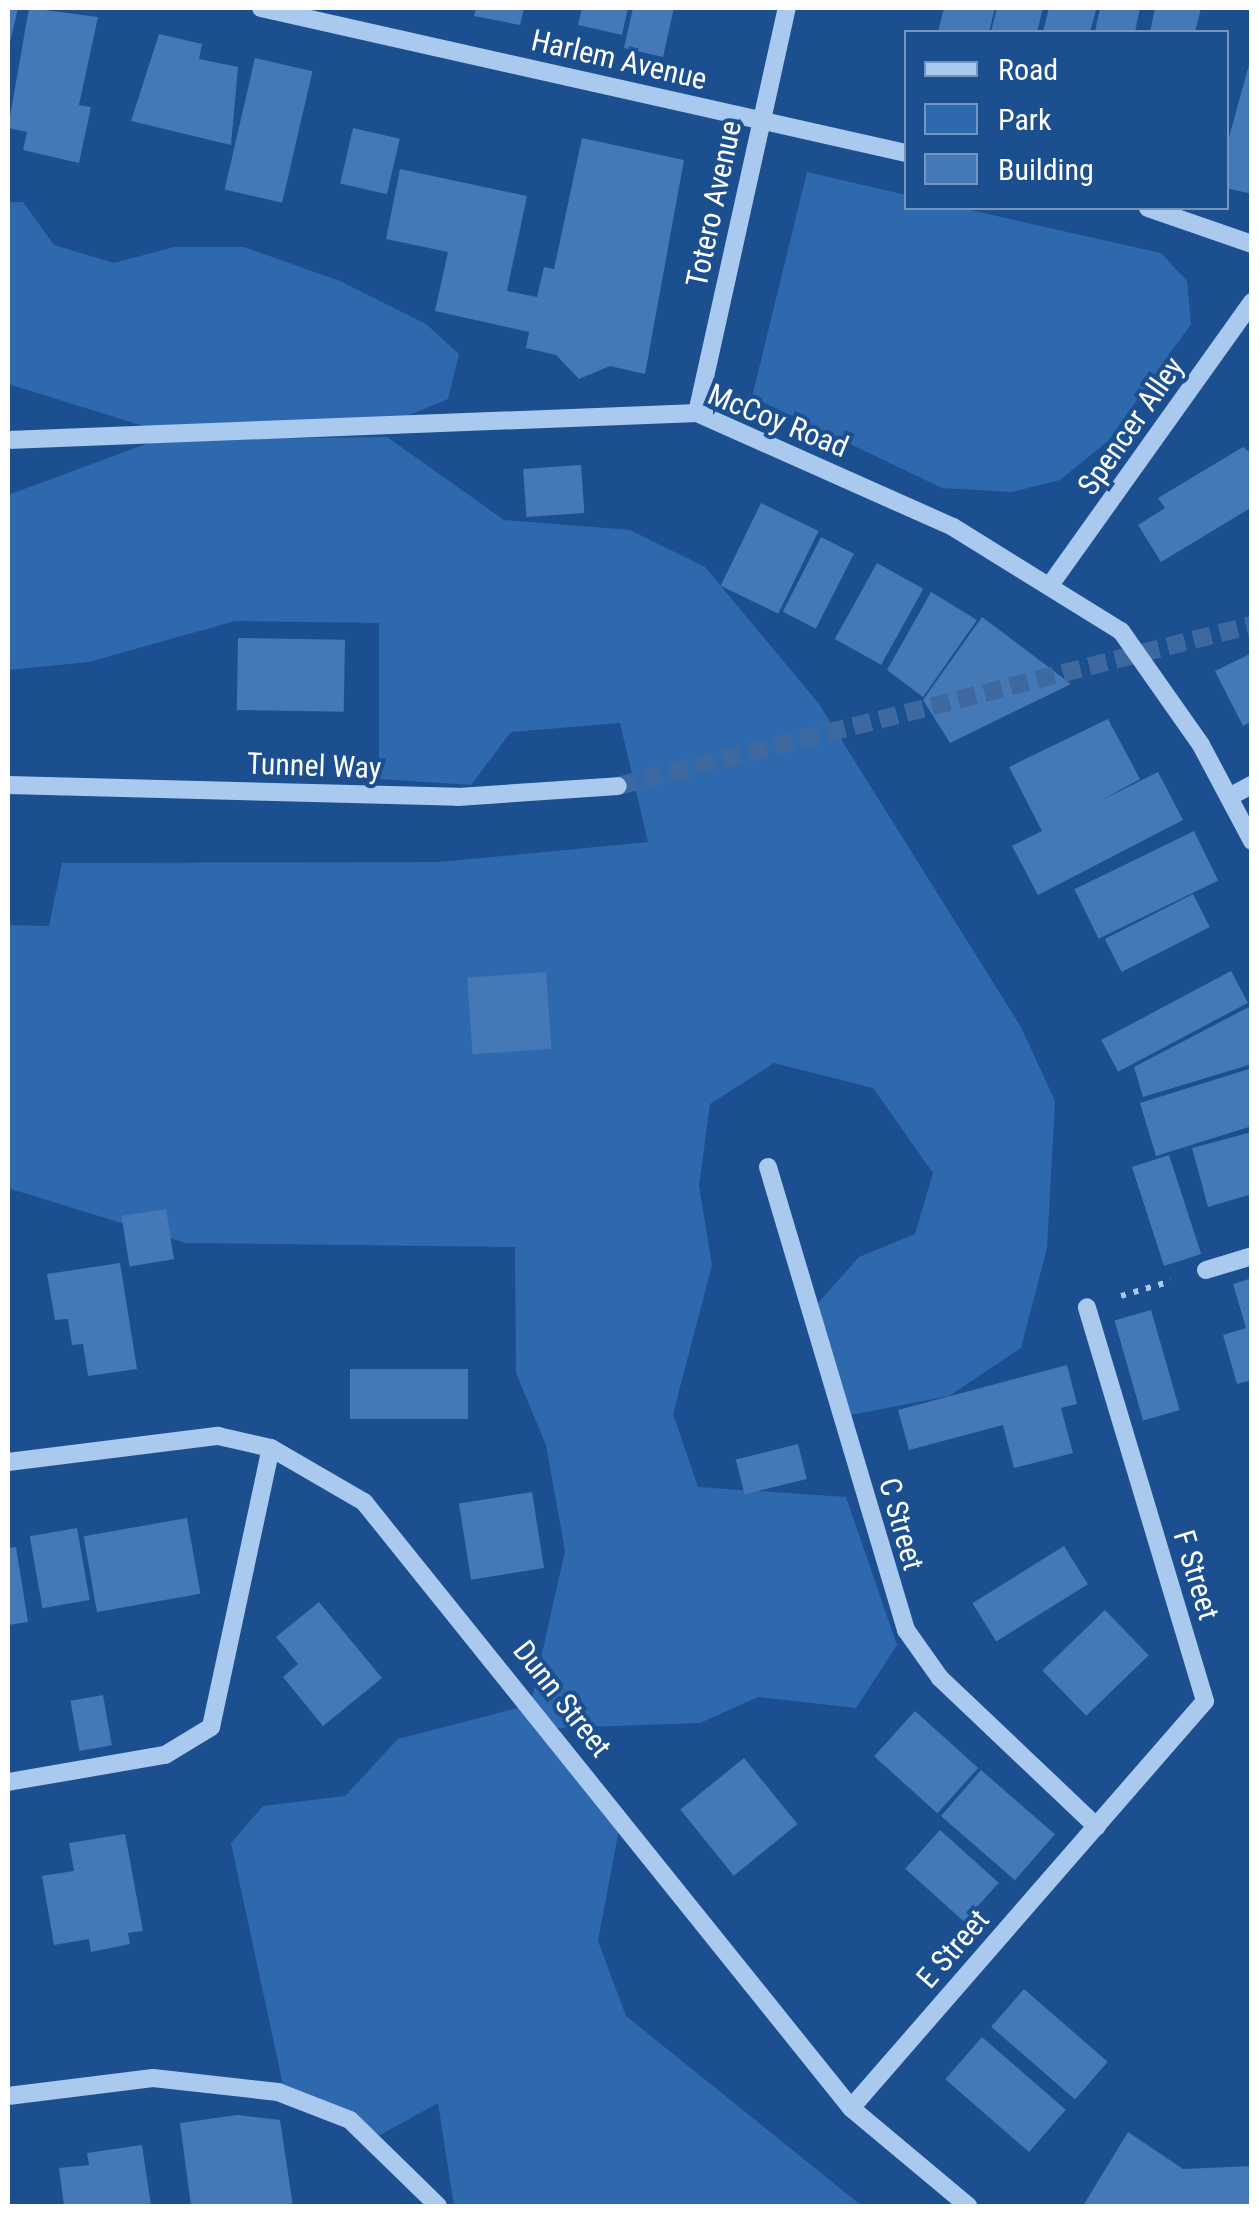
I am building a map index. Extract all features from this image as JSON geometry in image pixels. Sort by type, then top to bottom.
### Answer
[{"type":"street","name":"Harlem Avenue","points":[[261,8],[904,153]]},
{"type":"street","name":"Totero Avenue","points":[[698,413],[787,8]]},
{"type":"street","points":[[1154,210],[1252,244]]},
{"type":"street","name":"Spencer Alley","points":[[1053,581],[1252,302]]},
{"type":"street","name":"McCoy Road","points":[[8,440],[698,413],[1053,581],[1121,631],[1252,840]]},
{"type":"street","name":"Tunnel Way","points":[[8,785],[458,797],[618,786]]},
{"type":"street","points":[[1229,798],[1252,785]]},
{"type":"street","name":"C Street","points":[[768,1168],[906,1630],[940,1678],[1096,1826]]},
{"type":"street","points":[[1206,1270],[1252,1256]]},
{"type":"street","name":"F Street","points":[[1087,1307],[1205,1702],[1096,1826]]},
{"type":"street","name":"Dunn Street","points":[[8,1462],[159,1438],[271,1448],[320,1470],[402,1540],[850,2108],[968,2206]]},
{"type":"street","points":[[8,1782],[165,1755],[211,1727],[271,1448]]},
{"type":"street","name":"E Street","points":[[850,2108],[1096,1826]]},
{"type":"street","points":[[8,2096],[153,2078],[278,2092],[350,2120],[438,2206]]},
{"type":"path","points":[[1087,1307],[1206,1270]]},
{"type":"green space","points":[[807,172],[904,195],[904,210],[970,210],[1161,253],[1187,281],[1191,324],[1108,441],[1060,480],[1012,492],[942,488],[752,397]]},
{"type":"green space","points":[[8,202],[23,202],[54,245],[114,263],[174,247],[244,247],[340,281],[426,324],[459,354],[448,399],[378,428],[150,428],[8,384]]},
{"type":"green space","points":[[387,437],[504,520],[630,530],[705,567],[819,704],[1021,1027],[1055,1101],[1047,1248],[1021,1348],[949,1396],[851,1415],[818,1303],[859,1257],[915,1234],[933,1173],[873,1088],[774,1063],[710,1104],[699,1186],[712,1265],[673,1414],[698,1487],[846,1497],[897,1645],[856,1708],[758,1697],[700,1723],[557,1728],[532,1698],[565,1551],[546,1445],[516,1373],[515,1247],[186,1243],[8,1188],[8,925],[49,926],[62,863],[439,862],[648,842],[620,723],[511,732],[471,785],[379,779],[379,623],[235,621],[89,662],[8,670],[8,495],[157,440]]},
{"type":"green space","points":[[525,1706],[619,1829],[598,1941],[626,2016],[862,2206],[454,2206],[438,2103],[380,2135],[283,2085],[231,1843],[263,1806],[345,1796],[398,1739]]},
{"type":"building","points":[[8,8],[18,8],[9,47],[8,46]]},
{"type":"building","points":[[29,8],[98,17],[79,105],[91,107],[79,163],[23,150],[27,132],[8,128]]},
{"type":"building","points":[[476,8],[524,8],[520,25],[474,16]]},
{"type":"building","points":[[582,8],[628,8],[622,35],[578,25]]},
{"type":"building","points":[[633,8],[674,8],[663,57],[624,48]]},
{"type":"building","points":[[944,8],[995,8],[990,30],[938,30]]},
{"type":"building","points":[[997,8],[1043,8],[1038,30],[992,30]]},
{"type":"building","points":[[1049,8],[1096,10],[1091,30],[1044,30]]},
{"type":"building","points":[[1100,8],[1140,8],[1135,30],[1095,30]]},
{"type":"building","points":[[1155,8],[1201,8],[1196,30],[1150,30]]},
{"type":"building","points":[[159,34],[202,44],[199,59],[238,67],[231,145],[131,121]]},
{"type":"building","points":[[1252,54],[1252,194],[1229,189],[1229,137]]},
{"type":"building","points":[[255,58],[312,71],[282,203],[225,190]]},
{"type":"building","points":[[353,128],[400,139],[387,194],[340,184]]},
{"type":"building","points":[[582,138],[684,160],[645,374],[610,366],[579,379],[556,355],[526,348],[529,332],[435,311],[448,252],[386,239],[400,169],[527,196],[507,291],[537,297],[544,267],[554,269]]},
{"type":"building","points":[[1243,447],[1252,454],[1252,507],[1161,562],[1138,525],[1165,508],[1158,498]]},
{"type":"building","points":[[581,465],[584,513],[526,517],[523,469]]},
{"type":"building","points":[[761,503],[819,531],[778,614],[721,586]]},
{"type":"building","points":[[821,537],[854,554],[816,629],[783,612]]},
{"type":"building","points":[[877,563],[923,589],[881,665],[835,639]]},
{"type":"building","points":[[931,592],[977,620],[923,697],[887,670]]},
{"type":"building","points":[[982,617],[1071,684],[950,743],[923,700]]},
{"type":"building","points":[[238,638],[345,640],[344,712],[237,710]]},
{"type":"building","points":[[1252,653],[1252,721],[1243,726],[1215,671]]},
{"type":"building","points":[[1108,719],[1140,779],[1098,802],[1158,772],[1183,820],[1038,895],[1012,846],[1042,831],[1009,767]]},
{"type":"building","points":[[1194,831],[1218,880],[1099,939],[1074,889]]},
{"type":"building","points":[[1193,894],[1210,927],[1122,972],[1105,939]]},
{"type":"building","points":[[1231,971],[1248,1003],[1118,1072],[1101,1040]]},
{"type":"building","points":[[546,972],[551,1049],[473,1054],[467,978]]},
{"type":"building","points":[[1249,1007],[1252,1064],[1143,1097],[1134,1067]]},
{"type":"building","points":[[1252,1068],[1252,1126],[1156,1156],[1140,1103]]},
{"type":"building","points":[[1252,1132],[1252,1194],[1208,1207],[1192,1148]]},
{"type":"building","points":[[1169,1155],[1201,1254],[1164,1266],[1132,1167]]},
{"type":"building","points":[[166,1209],[174,1259],[130,1266],[122,1216]]},
{"type":"building","points":[[120,1263],[137,1369],[88,1376],[83,1344],[72,1345],[68,1319],[55,1320],[47,1274]]},
{"type":"building","points":[[1252,1278],[1252,1380],[1237,1384],[1223,1335],[1246,1328],[1233,1284]]},
{"type":"building","points":[[1151,1310],[1180,1410],[1143,1420],[1114,1320]]},
{"type":"building","points":[[1067,1365],[1077,1404],[1061,1408],[1073,1453],[1014,1468],[1003,1425],[909,1450],[898,1410]]},
{"type":"building","points":[[350,1369],[468,1369],[468,1419],[350,1419]]},
{"type":"building","points":[[798,1444],[807,1479],[745,1494],[736,1459]]},
{"type":"building","points":[[532,1492],[544,1568],[471,1580],[459,1504]]},
{"type":"building","points":[[187,1518],[200,1594],[97,1612],[84,1536]]},
{"type":"building","points":[[77,1528],[90,1600],[42,1608],[30,1536]]},
{"type":"building","points":[[1064,1546],[1088,1584],[996,1641],[972,1603]]},
{"type":"building","points":[[16,1547],[28,1622],[8,1625],[8,1548]]},
{"type":"building","points":[[319,1602],[382,1678],[323,1726],[283,1677],[298,1664],[276,1637]]},
{"type":"building","points":[[1105,1610],[1149,1655],[1086,1716],[1042,1670]]},
{"type":"building","points":[[103,1695],[112,1745],[79,1751],[71,1701]]},
{"type":"building","points":[[915,1711],[978,1768],[937,1813],[874,1756]]},
{"type":"building","points":[[744,1758],[797,1824],[734,1876],[680,1810]]},
{"type":"building","points":[[981,1770],[1055,1834],[1015,1880],[941,1816]]},
{"type":"building","points":[[940,1830],[999,1883],[964,1922],[905,1869]]},
{"type":"building","points":[[125,1834],[143,1931],[128,1933],[130,1944],[91,1952],[89,1939],[54,1945],[42,1876],[74,1871],[69,1843]]},
{"type":"building","points":[[1024,1989],[1108,2062],[1075,2100],[991,2027]]},
{"type":"building","points":[[982,2037],[1066,2110],[1029,2152],[945,2079]]},
{"type":"building","points":[[237,2115],[280,2120],[293,2206],[191,2206],[180,2123]]},
{"type":"building","points":[[1128,2132],[1183,2169],[1252,2166],[1252,2206],[1083,2206]]},
{"type":"building","points":[[142,2145],[151,2206],[64,2206],[59,2168],[89,2165],[87,2153]]},
{"type":"tunnel","points":[[618,786],[1252,625]]}]
